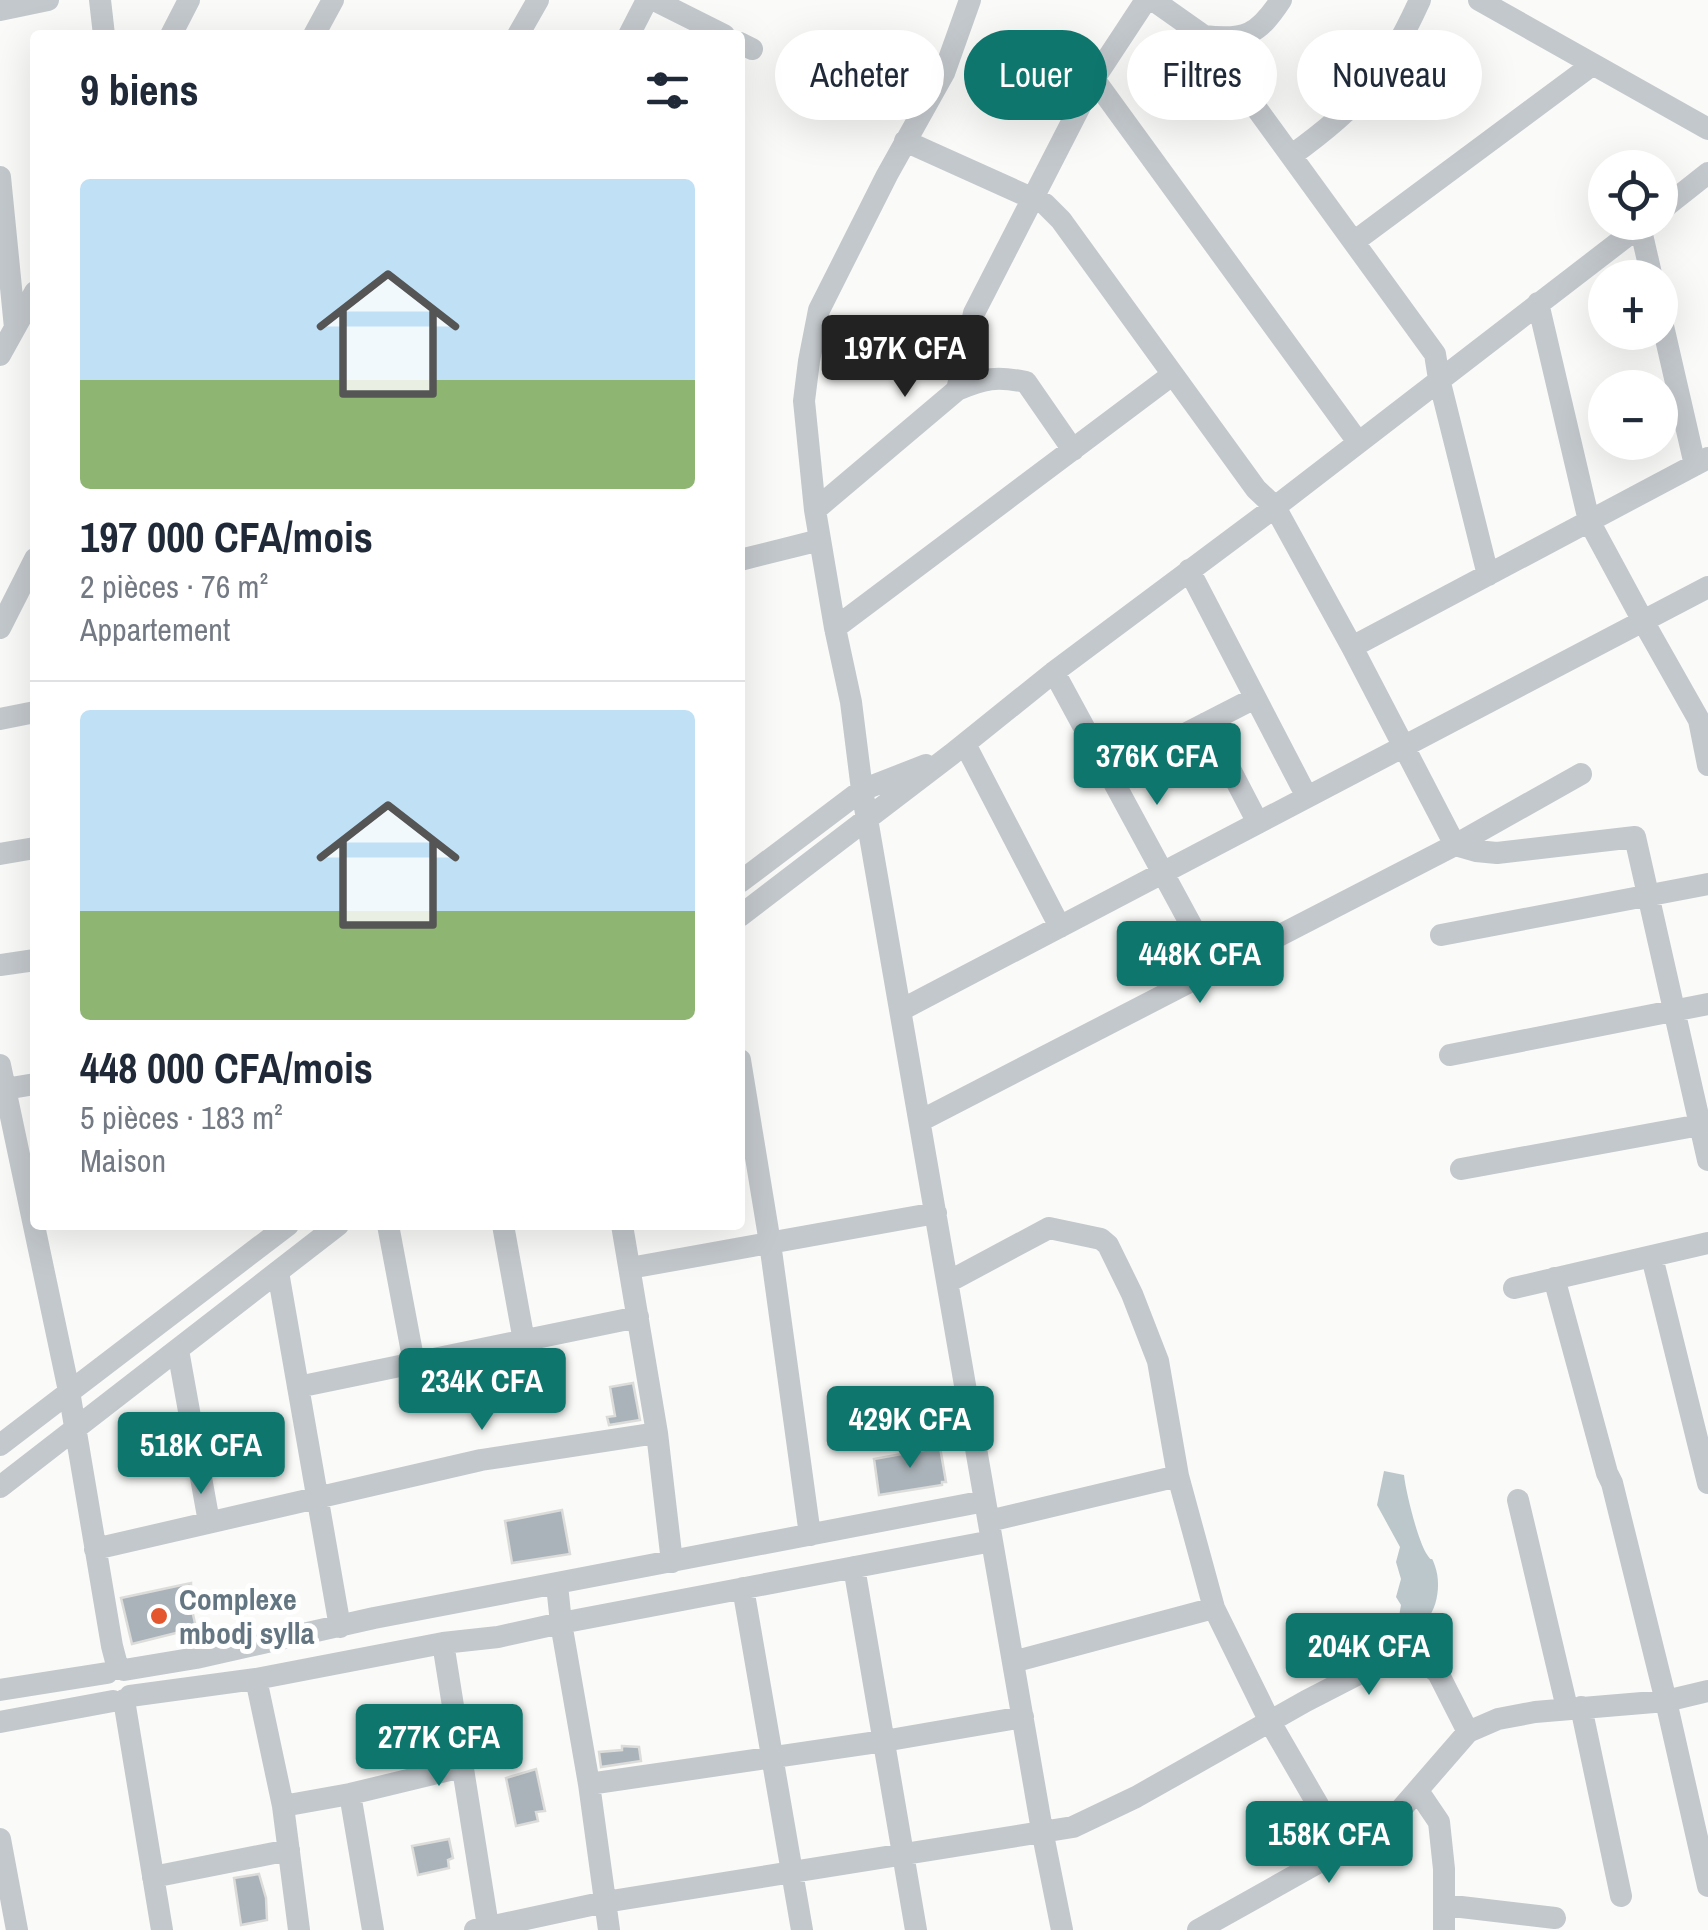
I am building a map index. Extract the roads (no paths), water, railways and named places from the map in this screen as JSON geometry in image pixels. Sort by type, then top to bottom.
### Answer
[{"type":"street","points":[[0,10],[48,0]]},
{"type":"street","points":[[100,0],[103,30]]},
{"type":"street","points":[[174,30],[189,0]]},
{"type":"street","points":[[317,30],[333,0]]},
{"type":"street","points":[[521,30],[538,0]]},
{"type":"street","points":[[632,30],[650,0],[713,30]]},
{"type":"street","points":[[970,0],[944,72],[818,310],[804,401],[815,510],[851,702],[862,790],[1062,1930]]},
{"type":"street","points":[[1107,61],[1150,0],[1195,30]]},
{"type":"street","points":[[1254,30],[1281,0]]},
{"type":"street","points":[[1292,155],[1358,102],[1383,72],[1420,0]]},
{"type":"street","points":[[1479,0],[1708,129]]},
{"type":"street","points":[[1355,241],[1592,64]]},
{"type":"street","points":[[1107,97],[1358,442]]},
{"type":"street","points":[[957,390],[974,313],[1073,120]]},
{"type":"street","points":[[1266,120],[1436,354],[1488,575]]},
{"type":"street","points":[[906,141],[1045,204],[1061,220],[1256,489],[1275,507],[1455,844],[1496,853],[1635,838],[1708,1160]]},
{"type":"street","points":[[1678,197],[1708,174]]},
{"type":"street","points":[[0,177],[15,328]]},
{"type":"street","points":[[745,912],[1621,240]]},
{"type":"street","points":[[0,355],[30,301]]},
{"type":"street","points":[[1538,303],[1589,521],[1642,621],[1703,717],[1708,765]]},
{"type":"street","points":[[1352,647],[1701,462],[1670,350]]},
{"type":"street","points":[[835,628],[1172,375]]},
{"type":"street","points":[[815,510],[957,390],[979,380],[1002,377],[1026,382],[1072,450]]},
{"type":"street","points":[[745,559],[820,540]]},
{"type":"street","points":[[0,628],[30,569]]},
{"type":"street","points":[[1188,570],[1307,797]]},
{"type":"street","points":[[901,1010],[1708,587]]},
{"type":"street","points":[[1054,672],[1215,969]]},
{"type":"street","points":[[1108,773],[1255,698]]},
{"type":"street","points":[[0,718],[30,713]]},
{"type":"street","points":[[1206,723],[1258,822]]},
{"type":"street","points":[[745,878],[862,790],[959,749]]},
{"type":"street","points":[[959,749],[1060,927]]},
{"type":"street","points":[[920,1122],[1455,844],[1581,774]]},
{"type":"street","points":[[0,854],[30,849]]},
{"type":"street","points":[[1440,935],[1708,884]]},
{"type":"street","points":[[0,965],[30,961]]},
{"type":"street","points":[[1450,1055],[1708,1004]]},
{"type":"street","points":[[0,1065],[30,1207]]},
{"type":"street","points":[[5,1089],[30,1085]]},
{"type":"street","points":[[745,1090],[810,1535]]},
{"type":"street","points":[[1461,1169],[1700,1124]]},
{"type":"street","points":[[630,1268],[936,1213]]},
{"type":"street","points":[[948,1282],[1050,1228],[1101,1239],[1108,1245],[1158,1362],[1178,1476],[1214,1608],[1270,1722],[1342,1848]]},
{"type":"street","points":[[35,1230],[69,1391],[117,1671],[134,1681],[122,1699],[162,1930]]},
{"type":"street","points":[[0,1445],[281,1230]]},
{"type":"street","points":[[0,1487],[332,1230]]},
{"type":"street","points":[[389,1230],[414,1363]]},
{"type":"street","points":[[504,1230],[524,1341]]},
{"type":"street","points":[[623,1230],[679,1561],[694,1597]]},
{"type":"street","points":[[1514,1288],[1708,1243]]},
{"type":"street","points":[[1652,1257],[1708,1483]]},
{"type":"street","points":[[278,1272],[340,1628]]},
{"type":"street","points":[[1554,1278],[1612,1483],[1708,1886]]},
{"type":"street","points":[[298,1387],[638,1318]]},
{"type":"street","points":[[178,1350],[209,1522]]},
{"type":"street","points":[[96,1549],[481,1460],[657,1433]]},
{"type":"street","points":[[0,1722],[498,1637],[854,1567],[989,1521],[1178,1476]]},
{"type":"street","points":[[1518,1500],[1620,1896]]},
{"type":"street","points":[[0,1690],[117,1671],[810,1535],[989,1521]]},
{"type":"street","points":[[774,1542],[778,1581]]},
{"type":"street","points":[[854,1567],[916,1930]]},
{"type":"street","points":[[557,1585],[609,1930]]},
{"type":"street","points":[[742,1588],[802,1930]]},
{"type":"street","points":[[1013,1662],[1214,1608]]},
{"type":"street","points":[[374,1618],[374,1657]]},
{"type":"street","points":[[443,1644],[482,1928],[604,1902],[1073,1827],[1376,1665],[1422,1661],[1438,1674],[1468,1732]]},
{"type":"street","points":[[256,1678],[282,1806],[299,1930]]},
{"type":"street","points":[[1214,1926],[1390,1822],[1468,1732],[1498,1719],[1666,1701],[1708,1692]]},
{"type":"street","points":[[589,1784],[1023,1717]]},
{"type":"street","points":[[282,1806],[462,1768]]},
{"type":"street","points":[[1418,1792],[1439,1822],[1444,1930]]},
{"type":"street","points":[[350,1794],[372,1930]]},
{"type":"street","points":[[0,1839],[17,1930]]},
{"type":"street","points":[[153,1877],[288,1850]]},
{"type":"street","points":[[1444,1905],[1555,1918]]},
{"type":"place","name":"Complexe mbodj sylla","points":[[159,1616]]}]
